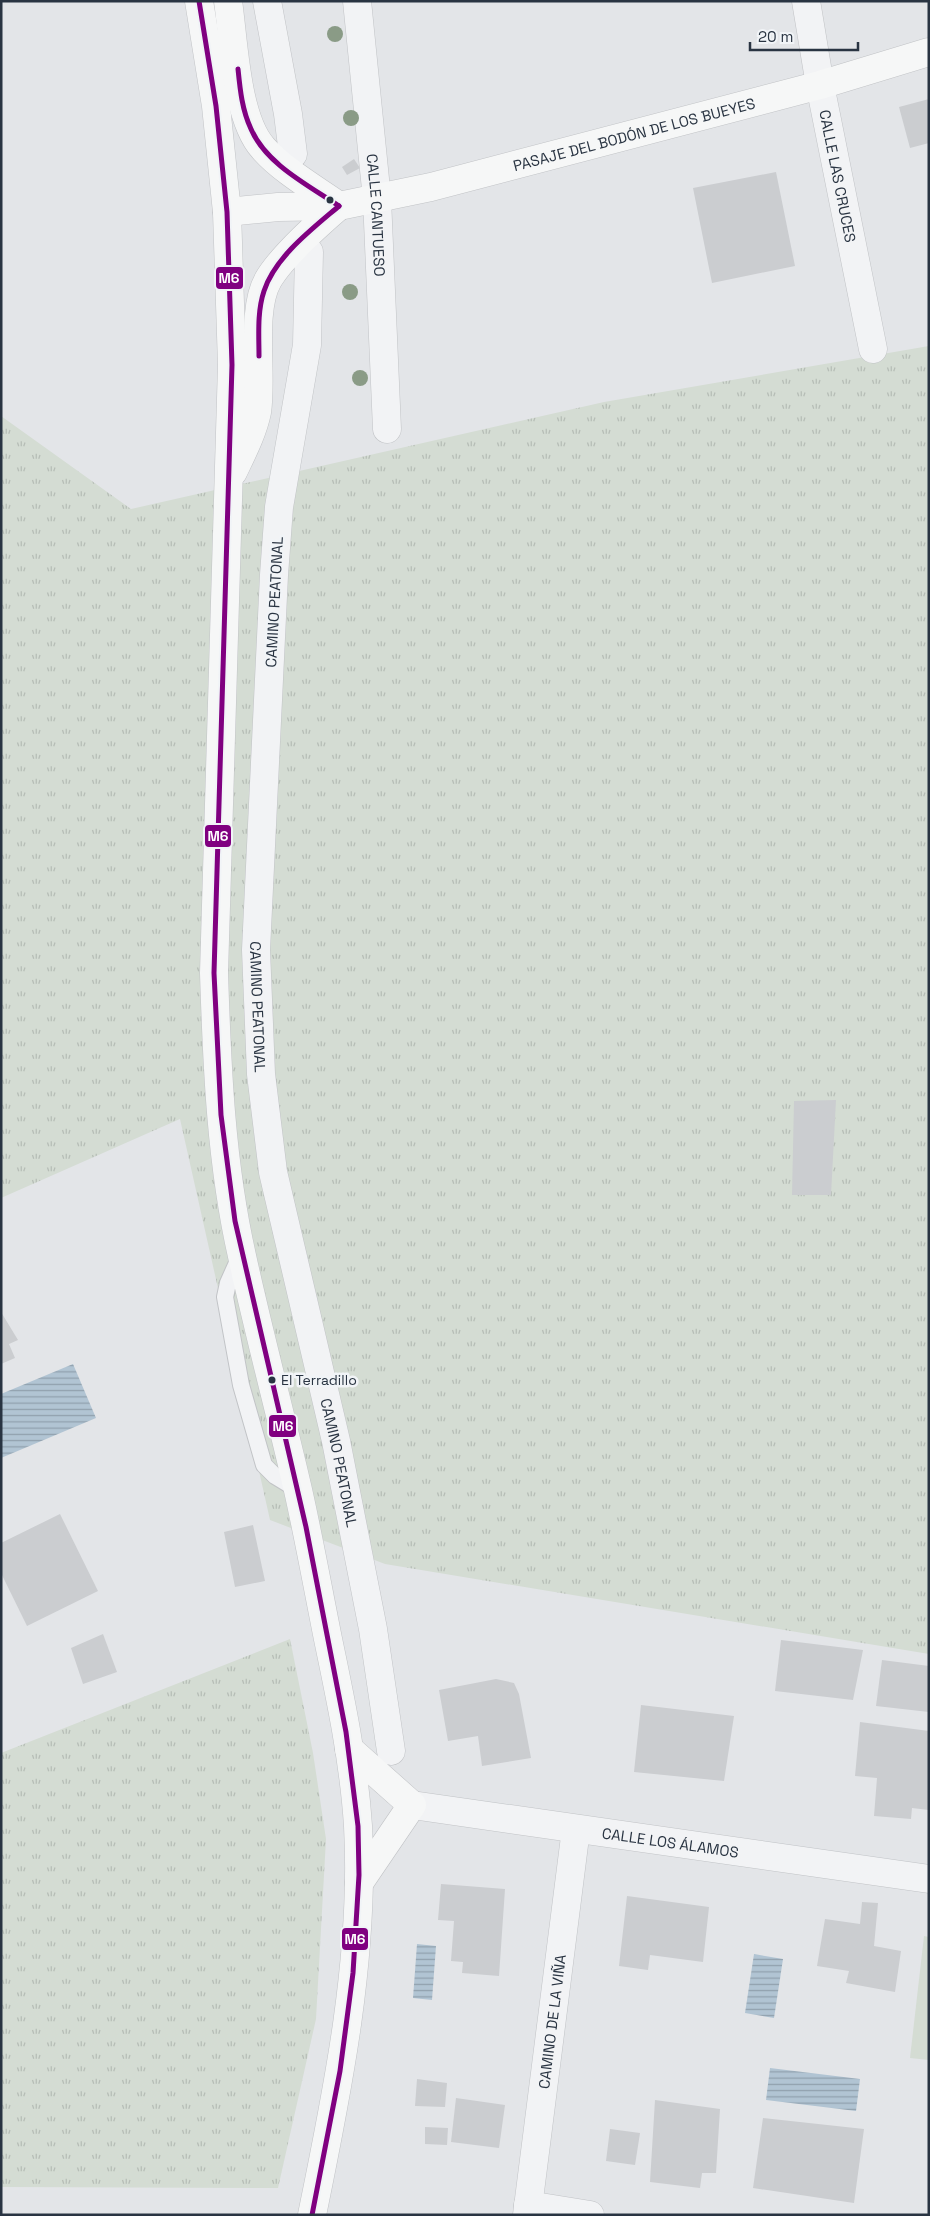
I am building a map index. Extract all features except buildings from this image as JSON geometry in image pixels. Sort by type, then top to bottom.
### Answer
[{"type":"street","points":[[199,1],[216,106],[227,212],[232,365],[214,973],[217,1071],[223,1139],[241,1254],[298,1490],[350,1749],[358,1823],[359,1883],[354,1963],[336,2096],[312,2215]]},
{"type":"street","points":[[228,1],[242,98],[247,119],[255,139],[276,160],[338,206],[280,265],[268,280],[264,289],[259,318],[256,412],[248,439],[228,484]]},
{"type":"street","points":[[266,1],[288,114],[293,154]]},
{"type":"street","name":"CALLE CANTUESO","points":[[357,1],[377,199],[387,429]]},
{"type":"street","name":"CALLE LAS CRUCES","points":[[806,1],[820,84],[873,349]]},
{"type":"street","name":"PASAJE DEL BODÓN DE LOS BUEYES","points":[[227,212],[278,207],[338,206],[431,188],[820,84],[929,52]]},
{"type":"street","name":"CAMINO PEATONAL","points":[[309,252],[308,345],[279,507],[274,575],[256,950],[261,1074],[272,1172],[336,1441],[373,1629],[391,1751]]},
{"type":"street","points":[[350,1749],[412,1806],[359,1883]]},
{"type":"street","name":"CALLE LOS ÁLAMOS","points":[[412,1806],[929,1879]]},
{"type":"street","name":"CAMINO DE LA VIÑA","points":[[527,2210],[576,1829]]},
{"type":"street","points":[[527,2210],[590,2215]]},
{"type":"green space","points":[[929,346],[929,1654],[385,1564],[270,1520],[180,1119],[1,1198],[1,416],[131,509],[604,402]]},
{"type":"green space","points":[[290,1639],[313,1753],[326,1839],[316,2019],[278,2188],[1,2187],[1,1753]]},
{"type":"green space","points":[[924,1936],[929,1937],[929,2060],[910,2058]]},
{"type":"water","points":[[73,1364],[96,1418],[1,1458],[1,1394]]},
{"type":"water","points":[[417,1944],[436,1946],[432,2000],[413,1998]]},
{"type":"water","points":[[754,1954],[783,1959],[774,2018],[745,2013]]},
{"type":"water","points":[[770,2068],[860,2079],[856,2111],[766,2100]]},
{"type":"transit line","name":"M6","points":[[199,1],[216,106],[227,212],[232,365],[214,973],[221,1115],[235,1221],[306,1527],[346,1732],[358,1826],[359,1875],[353,1973],[340,2071],[312,2215]]},
{"type":"transit line","name":"M6","points":[[238,69],[243,107],[251,129],[258,141],[267,153],[289,173],[339,206]]},
{"type":"transit line","name":"M6","points":[[259,356],[260,307],[269,279],[285,255],[339,206]]},
{"type":"place","name":"El Terradillo","points":[[272,1380]]}]
